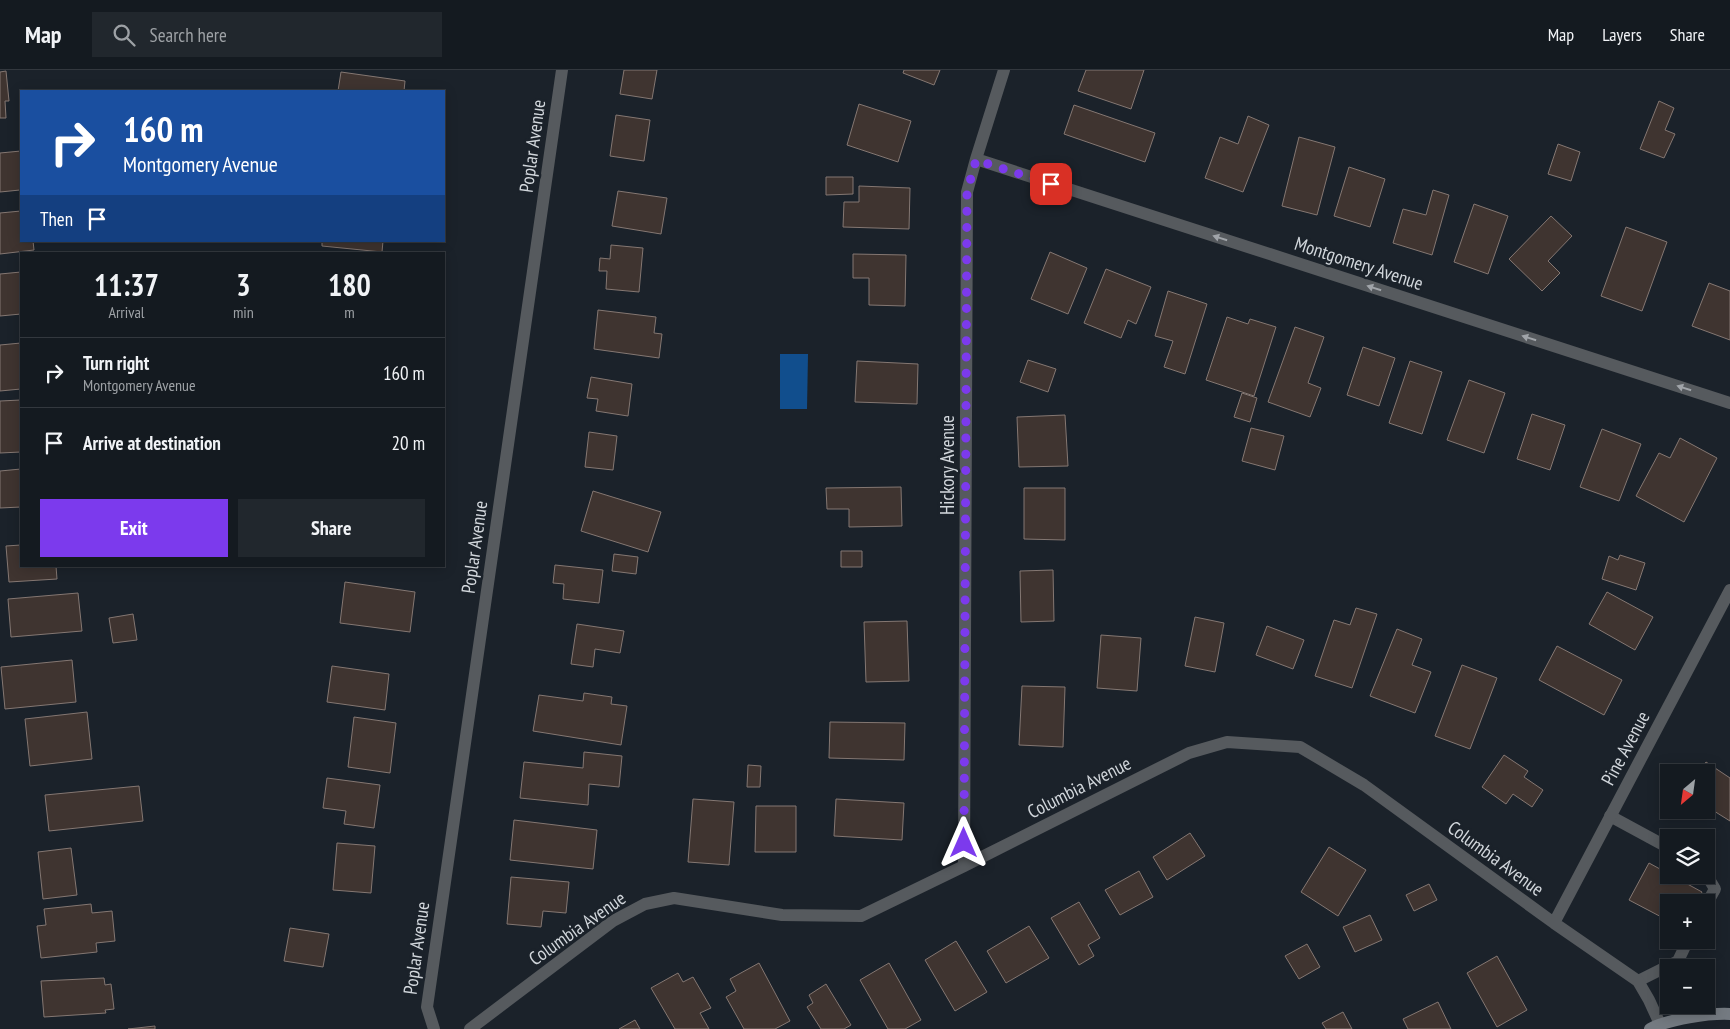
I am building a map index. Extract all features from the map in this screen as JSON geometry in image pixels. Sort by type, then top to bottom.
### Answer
[{"type":"main road","points":[[1655,1027],[1716,1013],[1730,1014]]},
{"type":"street","name":"Poplar Avenue","points":[[434,1029],[427,1007],[562,70]]},
{"type":"street","name":"Hickory Avenue","points":[[964,866],[967,192],[1004,70]]},
{"type":"street","name":"Montgomery Avenue","points":[[976,160],[1730,403]]},
{"type":"street","name":"Pine Avenue","points":[[1554,923],[1730,590]]},
{"type":"street","name":"Columbia Avenue","points":[[470,1029],[614,921],[645,904],[674,898],[782,915],[861,916],[1189,753],[1227,742],[1300,747],[1364,785],[1554,923],[1638,981],[1649,1000],[1655,1027]]},
{"type":"street","points":[[1610,816],[1660,843]]},
{"type":"street","points":[[1638,981],[1678,961],[1684,949]]},
{"type":"water","points":[[780,354],[808,354],[807,409],[780,409]]},
{"type":"building","points":[[624,70],[657,70],[652,99],[620,94]]},
{"type":"building","points":[[904,70],[940,70],[934,85],[903,73]]},
{"type":"building","points":[[1086,70],[1144,70],[1131,109],[1078,91]]},
{"type":"building","points":[[6,71],[9,101],[5,101],[6,118],[0,118],[0,72]]},
{"type":"building","points":[[341,72],[405,81],[404,90],[338,90]]},
{"type":"building","points":[[1659,101],[1674,108],[1665,130],[1675,134],[1664,158],[1640,149]]},
{"type":"building","points":[[859,104],[911,121],[898,162],[847,145]]},
{"type":"building","points":[[1074,105],[1155,133],[1145,162],[1064,134]]},
{"type":"building","points":[[616,115],[650,120],[644,161],[610,156]]},
{"type":"building","points":[[1248,116],[1269,125],[1243,192],[1205,178],[1220,137],[1238,144]]},
{"type":"building","points":[[1299,137],[1335,147],[1317,215],[1282,206]]},
{"type":"building","points":[[1558,144],[1580,152],[1571,181],[1548,174]]},
{"type":"building","points":[[20,151],[20,190],[0,192],[0,153]]},
{"type":"building","points":[[1349,167],[1385,179],[1370,227],[1334,216]]},
{"type":"building","points":[[826,177],[853,177],[853,194],[826,195]]},
{"type":"building","points":[[859,186],[910,188],[909,229],[843,227],[844,202],[859,202]]},
{"type":"building","points":[[1433,190],[1449,195],[1432,255],[1393,243],[1403,209],[1426,215]]},
{"type":"building","points":[[618,191],[667,198],[661,234],[612,226]]},
{"type":"building","points":[[1474,204],[1508,216],[1488,274],[1454,262]]},
{"type":"building","points":[[20,211],[20,242],[33,242],[34,250],[0,254],[0,213]]},
{"type":"building","points":[[1551,216],[1572,236],[1548,261],[1560,273],[1542,291],[1509,259]]},
{"type":"building","points":[[1626,227],[1667,242],[1642,311],[1601,296]]},
{"type":"building","points":[[322,242],[383,242],[382,252],[322,246]]},
{"type":"building","points":[[611,245],[643,248],[639,292],[606,289],[607,271],[599,271],[600,258],[610,259]]},
{"type":"building","points":[[1050,252],[1087,268],[1068,314],[1031,299]]},
{"type":"building","points":[[853,254],[906,255],[905,306],[869,305],[869,278],[853,278]]},
{"type":"building","points":[[1106,269],[1151,287],[1136,324],[1128,320],[1121,338],[1084,323]]},
{"type":"building","points":[[20,272],[20,314],[0,316],[0,274]]},
{"type":"building","points":[[1709,283],[1730,291],[1730,340],[1692,326]]},
{"type":"building","points":[[1168,291],[1207,304],[1185,374],[1164,367],[1173,341],[1155,336]]},
{"type":"building","points":[[598,310],[656,317],[654,333],[662,334],[659,358],[594,349]]},
{"type":"building","points":[[1227,317],[1248,324],[1250,319],[1276,327],[1254,396],[1206,380]]},
{"type":"building","points":[[1295,327],[1324,337],[1308,383],[1321,388],[1310,417],[1268,402]]},
{"type":"building","points":[[20,343],[20,389],[0,391],[0,345]]},
{"type":"building","points":[[1363,347],[1395,358],[1379,406],[1347,395]]},
{"type":"building","points":[[1028,360],[1056,369],[1048,392],[1020,382]]},
{"type":"building","points":[[857,361],[918,364],[917,404],[855,402]]},
{"type":"building","points":[[1410,361],[1442,372],[1422,434],[1389,423]]},
{"type":"building","points":[[591,377],[632,384],[628,416],[596,411],[598,399],[587,398]]},
{"type":"building","points":[[1469,380],[1505,393],[1484,453],[1447,440]]},
{"type":"building","points":[[1242,393],[1257,398],[1250,422],[1234,417]]},
{"type":"building","points":[[20,400],[20,452],[0,453],[0,401]]},
{"type":"building","points":[[1532,414],[1565,425],[1550,470],[1517,459]]},
{"type":"building","points":[[1065,415],[1068,466],[1019,467],[1017,417]]},
{"type":"building","points":[[1251,428],[1284,436],[1275,470],[1242,461]]},
{"type":"building","points":[[1602,429],[1641,444],[1619,501],[1580,487]]},
{"type":"building","points":[[589,432],[617,436],[613,470],[585,467]]},
{"type":"building","points":[[1680,438],[1717,458],[1684,522],[1636,496],[1659,453],[1670,458]]},
{"type":"building","points":[[20,469],[20,507],[0,508],[0,471]]},
{"type":"building","points":[[901,487],[902,526],[849,527],[849,509],[827,509],[826,488]]},
{"type":"building","points":[[1024,488],[1065,488],[1065,540],[1024,539]]},
{"type":"building","points":[[593,491],[661,512],[648,552],[581,531]]},
{"type":"building","points":[[20,545],[20,567],[56,567],[57,579],[9,582],[6,546]]},
{"type":"building","points":[[841,551],[862,551],[862,567],[841,567]]},
{"type":"building","points":[[614,554],[638,557],[636,574],[612,571]]},
{"type":"building","points":[[1620,555],[1645,563],[1636,590],[1602,579],[1609,556],[1618,560]]},
{"type":"building","points":[[555,565],[603,570],[599,603],[563,599],[564,584],[553,583]]},
{"type":"building","points":[[1053,570],[1054,621],[1021,622],[1020,571]]},
{"type":"building","points":[[345,582],[415,592],[410,632],[340,623]]},
{"type":"building","points":[[1607,592],[1653,617],[1635,650],[1589,624]]},
{"type":"building","points":[[78,593],[82,631],[11,637],[8,599]]},
{"type":"building","points":[[1356,608],[1377,614],[1352,688],[1315,676],[1334,620],[1350,625]]},
{"type":"building","points":[[133,614],[137,640],[113,643],[109,618]]},
{"type":"building","points":[[1195,617],[1224,623],[1215,672],[1185,666]]},
{"type":"building","points":[[907,621],[909,681],[866,682],[864,622]]},
{"type":"building","points":[[577,624],[624,631],[620,653],[595,649],[593,667],[571,664]]},
{"type":"building","points":[[1267,626],[1304,640],[1293,669],[1256,655]]},
{"type":"building","points":[[1397,629],[1422,639],[1412,665],[1431,672],[1415,713],[1370,696]]},
{"type":"building","points":[[1101,635],[1141,638],[1137,691],[1097,688]]},
{"type":"building","points":[[1557,646],[1622,680],[1604,715],[1539,680]]},
{"type":"building","points":[[72,660],[76,702],[5,709],[1,667]]},
{"type":"building","points":[[1462,665],[1497,678],[1470,749],[1435,736]]},
{"type":"building","points":[[332,666],[389,674],[385,710],[327,702]]},
{"type":"building","points":[[1022,686],[1065,687],[1063,747],[1019,745]]},
{"type":"building","points":[[584,693],[612,697],[611,704],[627,706],[621,745],[533,731],[539,695],[583,701]]},
{"type":"building","points":[[87,712],[92,759],[30,766],[25,719]]},
{"type":"building","points":[[354,717],[396,723],[390,773],[348,767]]},
{"type":"building","points":[[830,722],[905,723],[904,760],[829,758]]},
{"type":"building","points":[[584,752],[622,756],[619,787],[589,784],[588,805],[520,798],[524,762],[583,768]]},
{"type":"building","points":[[1504,755],[1528,771],[1524,777],[1543,790],[1532,807],[1513,794],[1506,804],[1482,787]]},
{"type":"building","points":[[748,765],[761,766],[760,787],[747,787]]},
{"type":"building","points":[[1715,768],[1730,778],[1730,821],[1715,812]]},
{"type":"building","points":[[327,778],[380,785],[374,828],[344,824],[346,811],[323,808]]},
{"type":"building","points":[[139,786],[143,821],[49,831],[45,795]]},
{"type":"building","points":[[693,799],[734,802],[729,865],[688,862]]},
{"type":"building","points":[[836,799],[904,803],[902,840],[834,836]]},
{"type":"building","points":[[756,806],[796,806],[796,852],[755,852]]},
{"type":"building","points":[[514,820],[597,830],[593,869],[510,860]]},
{"type":"building","points":[[1190,833],[1205,856],[1167,880],[1153,857]]},
{"type":"building","points":[[337,843],[375,846],[371,893],[333,890]]},
{"type":"building","points":[[1329,847],[1366,870],[1338,916],[1301,892]]},
{"type":"building","points":[[71,848],[77,895],[43,899],[38,852]]},
{"type":"building","points":[[1649,863],[1660,869],[1660,884],[1687,884],[1702,892],[1701,894],[1660,894],[1660,916],[1629,900]]},
{"type":"building","points":[[1139,871],[1153,897],[1120,915],[1105,890]]},
{"type":"building","points":[[511,877],[569,882],[566,913],[543,911],[541,927],[507,924]]},
{"type":"building","points":[[1429,884],[1437,900],[1414,911],[1406,895]]},
{"type":"building","points":[[1079,902],[1100,938],[1088,945],[1094,956],[1079,965],[1051,918]]},
{"type":"building","points":[[91,904],[92,913],[112,911],[115,941],[96,943],[97,952],[41,958],[37,926],[46,925],[44,909]]},
{"type":"building","points":[[1370,915],[1382,940],[1355,952],[1343,927]]},
{"type":"building","points":[[1029,926],[1049,958],[1006,983],[987,951]]},
{"type":"building","points":[[290,928],[329,934],[323,967],[284,961]]},
{"type":"building","points":[[956,941],[987,992],[955,1011],[925,960]]},
{"type":"building","points":[[1307,944],[1320,967],[1299,979],[1285,956]]},
{"type":"building","points":[[1497,956],[1527,1010],[1497,1027],[1467,973]]},
{"type":"building","points":[[759,963],[790,1021],[775,1029],[744,1029],[726,997],[736,991],[730,979]]},
{"type":"building","points":[[889,963],[921,1020],[905,1029],[888,1029],[860,980]]},
{"type":"building","points":[[678,973],[683,982],[693,977],[711,1008],[700,1013],[709,1029],[675,1029],[651,988]]},
{"type":"building","points":[[104,978],[105,985],[111,984],[114,1009],[105,1010],[106,1013],[44,1017],[41,981]]},
{"type":"building","points":[[826,984],[851,1025],[844,1029],[821,1029],[807,1007],[813,1003],[809,995]]},
{"type":"building","points":[[1438,1002],[1451,1029],[1408,1029],[1403,1019]]},
{"type":"building","points":[[1343,1012],[1352,1029],[1326,1029],[1322,1023]]},
{"type":"building","points":[[635,1020],[640,1029],[619,1029]]},
{"type":"building","points":[[155,1026],[155,1029],[128,1029]]},
{"type":"route","points":[[964,843],[967,192],[976,160],[1051,184]]}]
